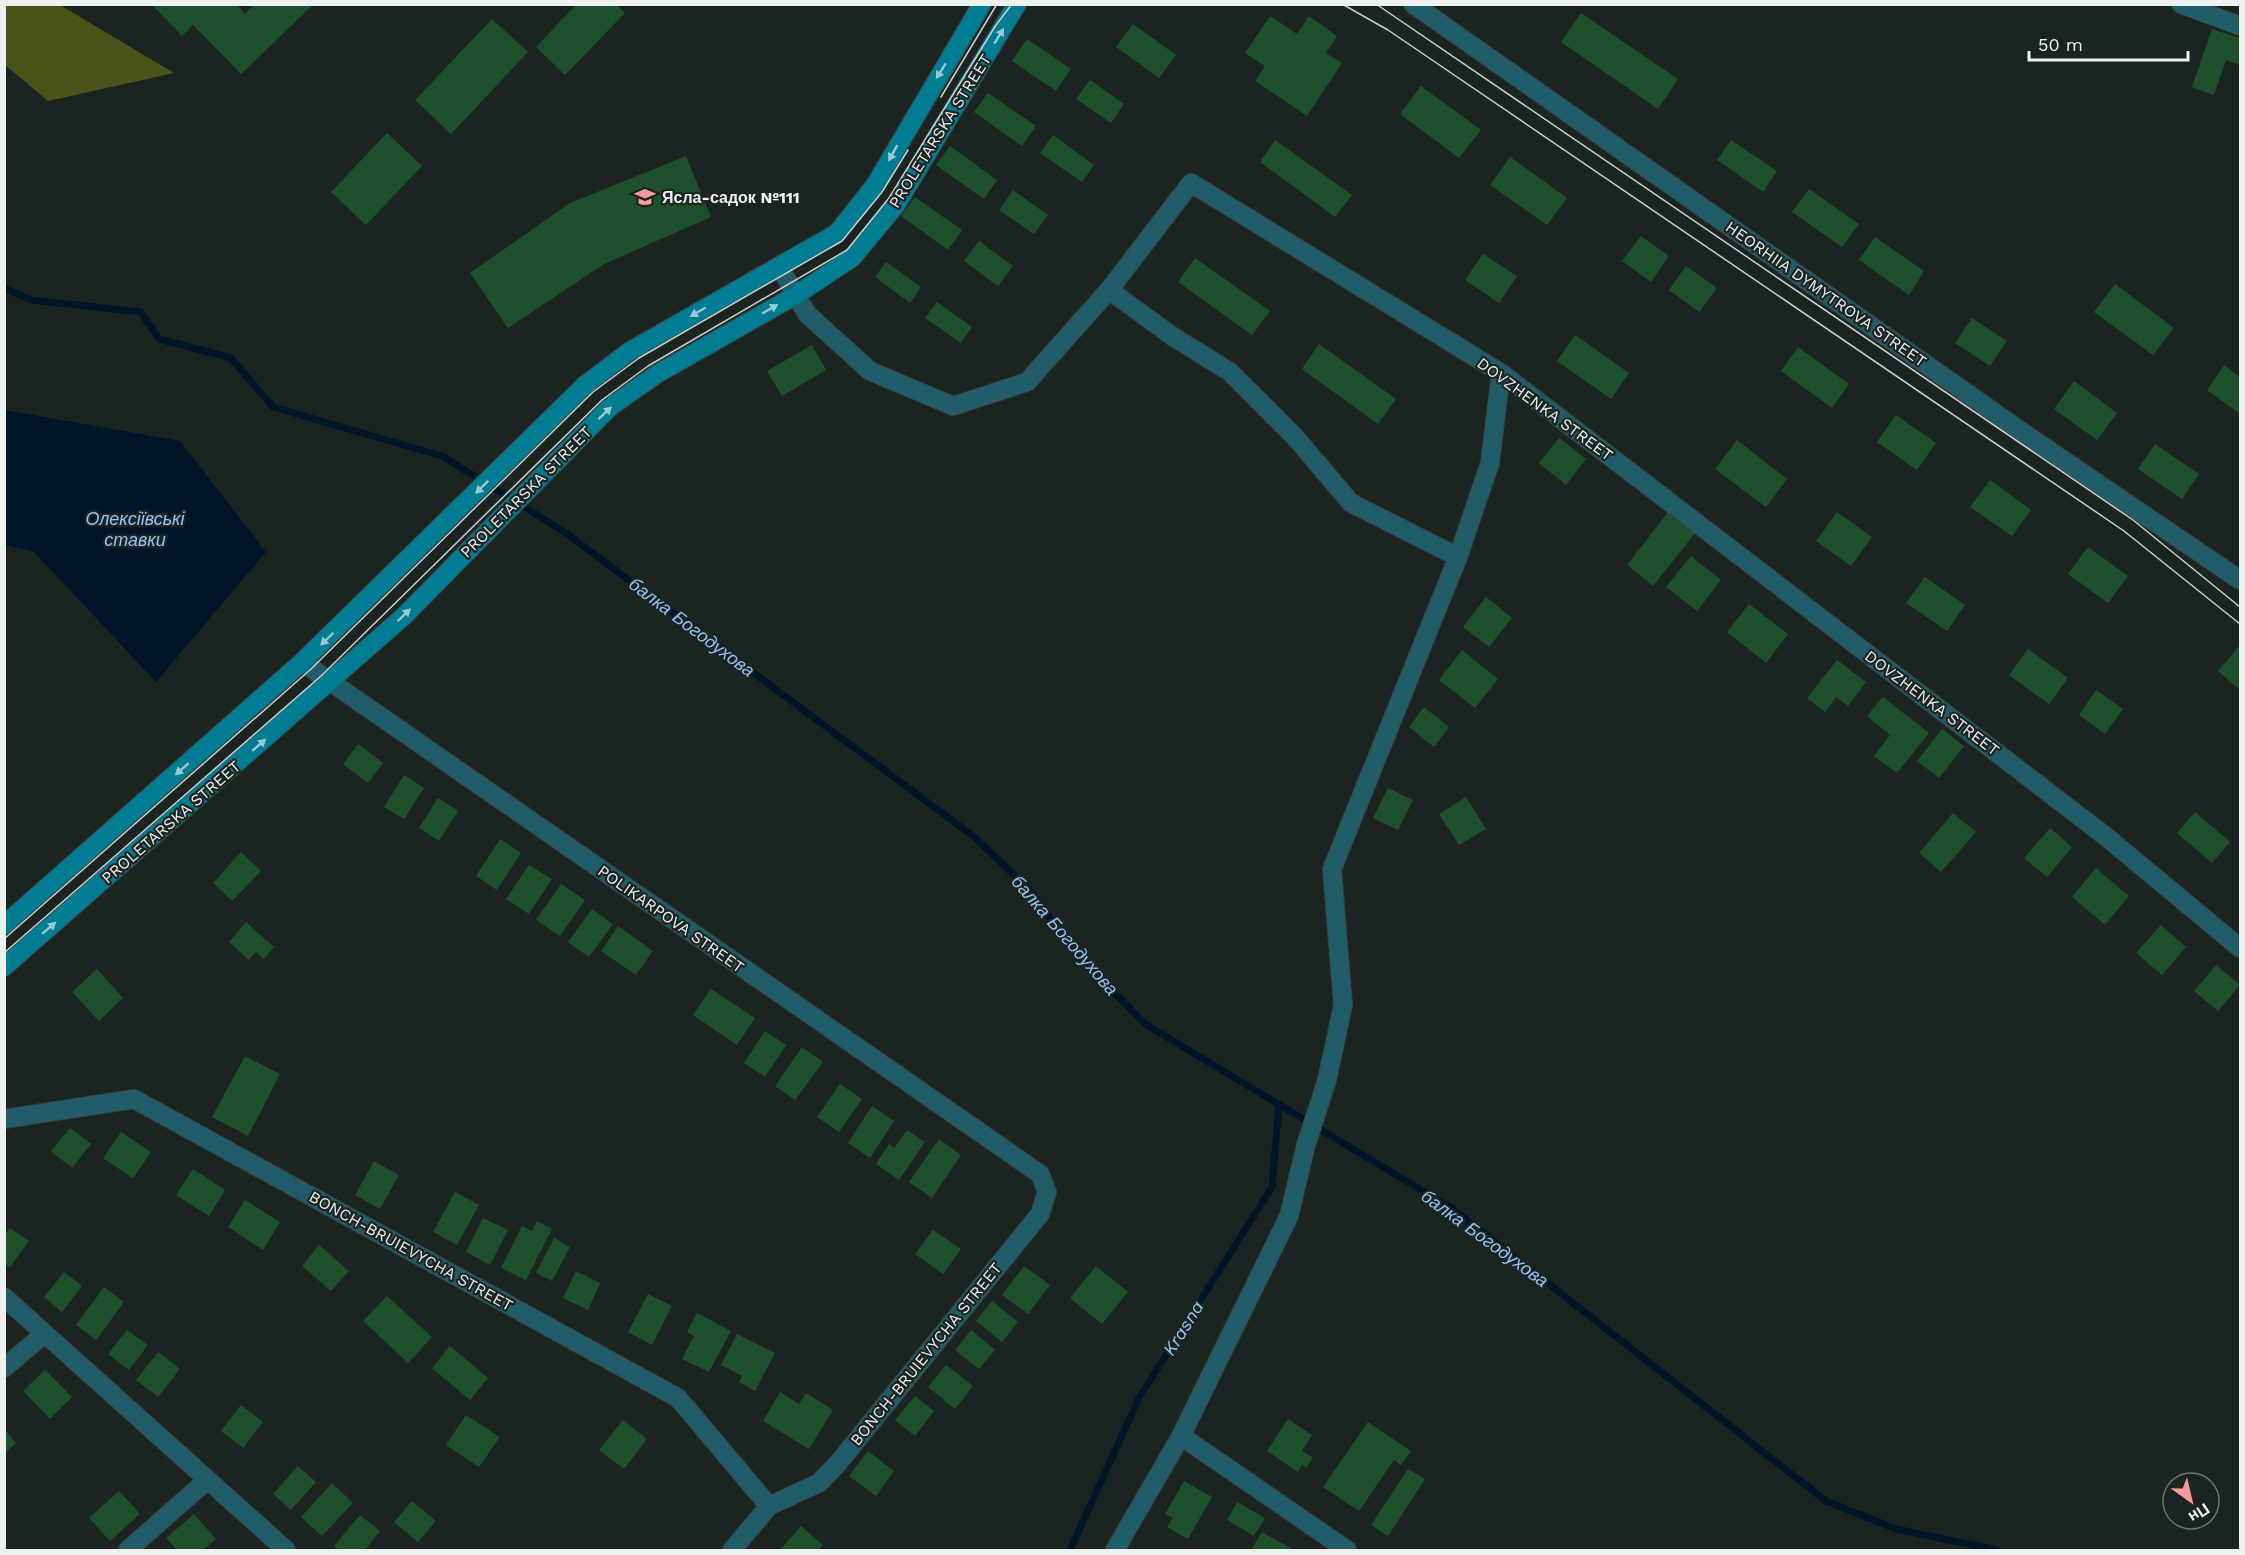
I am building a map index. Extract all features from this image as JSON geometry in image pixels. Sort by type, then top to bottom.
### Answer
[{"type":"main road","name":"PROLETARSKA STREET","points":[[4,925],[302,662],[585,384],[630,351],[837,233],[875,185],[982,4]]},
{"type":"main road","name":"PROLETARSKA STREET","points":[[4,967],[330,684],[404,616],[610,408],[648,381],[796,295],[852,258],[896,205],[1017,4]]},
{"type":"street","name":"HEORHIIA DYMYTROVA STREET","points":[[1413,4],[2025,434],[2241,580]]},
{"type":"street","points":[[2181,4],[2241,26]]},
{"type":"street","name":"DOVZHENKA STREET","points":[[779,266],[807,314],[870,371],[953,406],[1027,382],[1109,290],[1191,183],[1501,373],[2104,835],[2241,948]]},
{"type":"street","points":[[1109,290],[1172,336],[1230,372],[1294,437],[1351,503],[1458,557]]},
{"type":"street","points":[[1115,1551],[1181,1436],[1288,1216],[1306,1145],[1327,1080],[1343,1005],[1332,869],[1458,557],[1490,463],[1501,373]]},
{"type":"street","name":"POLIKARPOVA STREET","points":[[302,662],[330,684],[1040,1174]]},
{"type":"street","name":"BONCH-BRUIEVYCHA STREET","points":[[4,1119],[134,1099],[678,1398],[769,1506]]},
{"type":"street","name":"BONCH-BRUIEVYCHA STREET","points":[[732,1551],[769,1506],[819,1483],[853,1444],[1040,1214],[1047,1192],[1040,1174]]},
{"type":"street","points":[[4,1297],[286,1551]]},
{"type":"street","points":[[4,1368],[44,1335]]},
{"type":"street","points":[[1181,1436],[1347,1551]]},
{"type":"street","points":[[128,1551],[206,1481]]},
{"type":"green space","points":[[4,5],[60,5],[174,73],[48,101],[5,65]]},
{"type":"water","name":"Олексіївські ставки","points":[[5,410],[180,441],[266,552],[156,682],[34,552],[5,545]]},
{"type":"building","points":[[151,4],[236,4],[245,14],[254,4],[314,4],[241,74],[193,25],[182,36]]},
{"type":"building","points":[[577,4],[616,4],[625,13],[565,75],[536,47]]},
{"type":"building","points":[[1581,13],[1678,79],[1658,109],[1561,42]]},
{"type":"building","points":[[1270,16],[1297,34],[1309,16],[1337,36],[1326,53],[1342,63],[1307,116],[1255,81],[1265,66],[1245,53]]},
{"type":"building","points":[[492,19],[528,52],[451,134],[415,100]]},
{"type":"building","points":[[1133,24],[1176,55],[1159,78],[1116,47]]},
{"type":"building","points":[[2212,29],[2240,38],[2240,65],[2226,60],[2214,95],[2192,87]]},
{"type":"building","points":[[1027,39],[1071,69],[1056,91],[1012,61]]},
{"type":"building","points":[[1090,80],[1124,104],[1111,123],[1076,99]]},
{"type":"building","points":[[1421,86],[1481,130],[1459,158],[1400,114]]},
{"type":"building","points":[[988,93],[1036,126],[1022,146],[974,112]]},
{"type":"building","points":[[387,133],[422,166],[366,225],[331,192]]},
{"type":"building","points":[[1053,135],[1094,165],[1082,182],[1040,153]]},
{"type":"building","points":[[1275,140],[1352,195],[1335,217],[1260,162]]},
{"type":"building","points":[[1731,140],[1777,171],[1763,192],[1717,160]]},
{"type":"building","points":[[950,146],[997,180],[984,199],[936,165]]},
{"type":"building","points":[[686,156],[711,217],[604,264],[508,328],[470,273],[570,203]]},
{"type":"building","points":[[1510,157],[1567,198],[1547,225],[1490,185]]},
{"type":"building","points":[[1809,189],[1859,224],[1842,247],[1792,212]]},
{"type":"building","points":[[1013,190],[1048,215],[1034,234],[999,210]]},
{"type":"building","points":[[915,197],[962,230],[948,250],[901,216]]},
{"type":"building","points":[[1641,236],[1669,256],[1651,282],[1622,261]]},
{"type":"building","points":[[1875,237],[1924,271],[1909,295],[1859,260]]},
{"type":"building","points":[[979,241],[1013,266],[998,286],[964,261]]},
{"type":"building","points":[[1483,254],[1517,276],[1499,303],[1465,280]]},
{"type":"building","points":[[1195,258],[1270,311],[1252,335],[1178,282]]},
{"type":"building","points":[[886,262],[921,287],[910,303],[875,277]]},
{"type":"building","points":[[1686,266],[1717,288],[1699,312],[1669,290]]},
{"type":"building","points":[[2115,284],[2174,328],[2153,355],[2094,312]]},
{"type":"building","points":[[937,302],[972,327],[961,343],[925,318]]},
{"type":"building","points":[[1972,318],[2007,341],[1990,366],[1955,343]]},
{"type":"building","points":[[1575,335],[1629,373],[1611,399],[1557,361]]},
{"type":"building","points":[[1319,344],[1396,399],[1378,424],[1302,369]]},
{"type":"building","points":[[812,345],[826,370],[782,396],[767,371]]},
{"type":"building","points":[[1798,347],[1849,384],[1832,408],[1781,371]]},
{"type":"building","points":[[2224,365],[2240,377],[2240,414],[2207,390]]},
{"type":"building","points":[[2074,381],[2117,413],[2097,440],[2054,409]]},
{"type":"building","points":[[1896,415],[1936,443],[1917,470],[1877,442]]},
{"type":"building","points":[[1559,438],[1586,459],[1566,485],[1539,463]]},
{"type":"building","points":[[1737,440],[1787,479],[1766,507],[1715,469]]},
{"type":"building","points":[[2155,444],[2199,474],[2182,499],[2138,469]]},
{"type":"building","points":[[1990,480],[2031,510],[2012,536],[1970,507]]},
{"type":"building","points":[[1669,511],[1696,532],[1653,586],[1627,565]]},
{"type":"building","points":[[1837,512],[1872,537],[1851,566],[1816,541]]},
{"type":"building","points":[[2088,547],[2128,576],[2108,603],[2068,574]]},
{"type":"building","points":[[1691,556],[1721,580],[1697,611],[1666,587]]},
{"type":"building","points":[[1925,577],[1965,605],[1947,631],[1906,603]]},
{"type":"building","points":[[1486,597],[1512,618],[1489,647],[1463,627]]},
{"type":"building","points":[[1749,604],[1788,634],[1766,663],[1727,632]]},
{"type":"building","points":[[2240,645],[2240,690],[2218,671]]},
{"type":"building","points":[[2028,649],[2068,678],[2049,704],[2009,675]]},
{"type":"building","points":[[1462,650],[1498,679],[1475,708],[1439,680]]},
{"type":"building","points":[[1837,660],[1866,682],[1848,706],[1836,697],[1825,712],[1807,698]]},
{"type":"building","points":[[2096,690],[2123,709],[2105,734],[2079,715]]},
{"type":"building","points":[[1883,697],[1929,733],[1897,773],[1874,756],[1890,735],[1867,716]]},
{"type":"building","points":[[1424,707],[1449,727],[1434,747],[1409,727]]},
{"type":"building","points":[[1942,729],[1964,746],[1939,778],[1917,761]]},
{"type":"building","points":[[358,744],[383,763],[368,783],[343,764]]},
{"type":"building","points":[[404,775],[424,788],[404,819],[384,807]]},
{"type":"building","points":[[1388,788],[1413,800],[1398,830],[1373,818]]},
{"type":"building","points":[[1466,797],[1486,829],[1459,845],[1439,814]]},
{"type":"building","points":[[438,798],[458,811],[439,841],[419,828]]},
{"type":"building","points":[[2195,812],[2230,842],[2212,863],[2177,833]]},
{"type":"building","points":[[1953,813],[1976,832],[1941,872],[1919,853]]},
{"type":"building","points":[[2050,828],[2072,847],[2047,877],[2024,858]]},
{"type":"building","points":[[500,839],[521,853],[497,890],[476,876]]},
{"type":"building","points":[[241,852],[261,871],[232,901],[213,883]]},
{"type":"building","points":[[529,865],[552,879],[529,914],[506,899]]},
{"type":"building","points":[[2096,868],[2129,896],[2105,925],[2072,897]]},
{"type":"building","points":[[561,884],[585,900],[560,936],[536,920]]},
{"type":"building","points":[[592,909],[613,924],[589,957],[568,942]]},
{"type":"building","points":[[246,922],[274,947],[264,959],[256,952],[249,960],[229,942]]},
{"type":"building","points":[[2161,925],[2186,947],[2162,975],[2136,953]]},
{"type":"building","points":[[618,926],[653,951],[636,975],[601,951]]},
{"type":"building","points":[[2216,965],[2240,985],[2218,1011],[2194,991]]},
{"type":"building","points":[[97,969],[123,998],[99,1021],[72,992]]},
{"type":"building","points":[[711,989],[755,1018],[737,1045],[693,1015]]},
{"type":"building","points":[[765,1031],[786,1045],[765,1077],[744,1063]]},
{"type":"building","points":[[802,1047],[823,1062],[795,1100],[775,1086]]},
{"type":"building","points":[[245,1056],[280,1074],[248,1136],[212,1117]]},
{"type":"building","points":[[840,1084],[862,1099],[839,1132],[817,1117]]},
{"type":"building","points":[[872,1106],[894,1121],[870,1158],[848,1143]]},
{"type":"building","points":[[70,1128],[91,1144],[72,1168],[51,1151]]},
{"type":"building","points":[[907,1130],[925,1142],[899,1180],[876,1164],[889,1144],[894,1148]]},
{"type":"building","points":[[121,1132],[151,1152],[133,1178],[103,1158]]},
{"type":"building","points":[[939,1139],[961,1155],[932,1198],[909,1182]]},
{"type":"building","points":[[374,1161],[399,1175],[380,1209],[355,1195]]},
{"type":"building","points":[[193,1169],[225,1190],[209,1216],[176,1195]]},
{"type":"building","points":[[455,1192],[479,1205],[457,1245],[433,1232]]},
{"type":"building","points":[[245,1200],[280,1222],[263,1250],[228,1227]]},
{"type":"building","points":[[483,1218],[508,1230],[490,1265],[466,1252]]},
{"type":"building","points":[[537,1221],[552,1229],[526,1280],[501,1268],[522,1226],[532,1231]]},
{"type":"building","points":[[10,1228],[29,1241],[10,1267],[4,1263],[4,1235]]},
{"type":"building","points":[[933,1230],[961,1249],[943,1274],[915,1254]]},
{"type":"building","points":[[554,1238],[570,1247],[552,1281],[536,1273]]},
{"type":"building","points":[[319,1245],[349,1271],[331,1291],[302,1266]]},
{"type":"building","points":[[1024,1266],[1050,1285],[1028,1314],[1002,1295]]},
{"type":"building","points":[[1096,1266],[1128,1292],[1102,1324],[1070,1298]]},
{"type":"building","points":[[576,1271],[600,1283],[588,1310],[563,1298]]},
{"type":"building","points":[[64,1272],[82,1286],[62,1312],[44,1297]]},
{"type":"building","points":[[104,1287],[124,1302],[96,1340],[76,1325]]},
{"type":"building","points":[[648,1294],[672,1306],[652,1345],[628,1332]]},
{"type":"building","points":[[387,1296],[432,1337],[408,1363],[363,1321]]},
{"type":"building","points":[[992,1301],[1018,1322],[1002,1342],[976,1321]]},
{"type":"building","points":[[697,1313],[731,1331],[709,1372],[682,1359],[694,1336],[687,1332]]},
{"type":"building","points":[[127,1330],[148,1345],[129,1370],[108,1354]]},
{"type":"building","points":[[971,1330],[995,1350],[979,1369],[955,1350]]},
{"type":"building","points":[[737,1334],[775,1353],[755,1391],[739,1382],[742,1376],[721,1365]]},
{"type":"building","points":[[450,1346],[488,1378],[470,1400],[432,1368]]},
{"type":"building","points":[[158,1352],[180,1369],[158,1397],[136,1380]]},
{"type":"building","points":[[946,1365],[973,1386],[955,1409],[928,1387]]},
{"type":"building","points":[[45,1370],[72,1397],[50,1419],[23,1391]]},
{"type":"building","points":[[780,1392],[799,1404],[806,1393],[833,1410],[809,1449],[763,1421]]},
{"type":"building","points":[[915,1396],[934,1411],[915,1436],[895,1420]]},
{"type":"building","points":[[241,1405],[263,1422],[243,1448],[221,1431]]},
{"type":"building","points":[[466,1415],[500,1437],[479,1467],[446,1445]]},
{"type":"building","points":[[1288,1419],[1312,1435],[1302,1451],[1313,1458],[1306,1468],[1302,1465],[1298,1472],[1267,1451]]},
{"type":"building","points":[[623,1420],[647,1439],[624,1469],[599,1450]]},
{"type":"building","points":[[1368,1422],[1411,1451],[1401,1465],[1394,1460],[1359,1511],[1323,1487]]},
{"type":"building","points":[[5,1430],[16,1443],[5,1453]]},
{"type":"building","points":[[868,1451],[894,1471],[876,1496],[849,1476]]},
{"type":"building","points":[[298,1466],[316,1482],[291,1510],[273,1494]]},
{"type":"building","points":[[1408,1469],[1425,1479],[1388,1536],[1371,1525]]},
{"type":"building","points":[[1184,1481],[1212,1497],[1188,1539],[1167,1527],[1173,1518],[1165,1514]]},
{"type":"building","points":[[332,1483],[353,1503],[322,1536],[301,1517]]},
{"type":"building","points":[[119,1491],[140,1514],[110,1541],[89,1518]]},
{"type":"building","points":[[412,1501],[436,1521],[418,1542],[394,1522]]},
{"type":"building","points":[[1237,1502],[1265,1518],[1254,1536],[1227,1520]]},
{"type":"building","points":[[194,1514],[216,1539],[203,1550],[177,1550],[166,1538]]},
{"type":"building","points":[[360,1515],[380,1531],[365,1550],[339,1550],[334,1546]]},
{"type":"building","points":[[801,1526],[823,1545],[818,1550],[780,1550]]},
{"type":"building","points":[[1262,1532],[1294,1550],[1251,1550]]},
{"type":"waterway","name":"балка Богодухова","points":[[4,288],[31,300],[141,312],[159,339],[231,358],[273,407],[442,456],[563,531],[973,836],[1030,890],[1076,954],[1145,1024],[1453,1209],[1826,1501],[1896,1529],[1997,1550]]},
{"type":"waterway","name":"Krasna","points":[[1070,1550],[1139,1398],[1272,1187],[1279,1104]]},
{"type":"tram line","points":[[941,97],[997,4]]},
{"type":"tram line","points":[[4,953],[321,676],[602,400],[648,366],[847,250],[889,198],[996,25],[1012,4]]},
{"type":"tram line","points":[[1342,4],[1388,30],[2124,531],[2240,624]]},
{"type":"tram line","points":[[1376,4],[2133,520],[2240,607]]},
{"type":"tram line","points":[[4,939],[311,669],[593,392],[639,358],[842,241],[882,192],[908,150]]},
{"type":"place","name":"Ясла-садок №111","points":[[645,197]]}]
